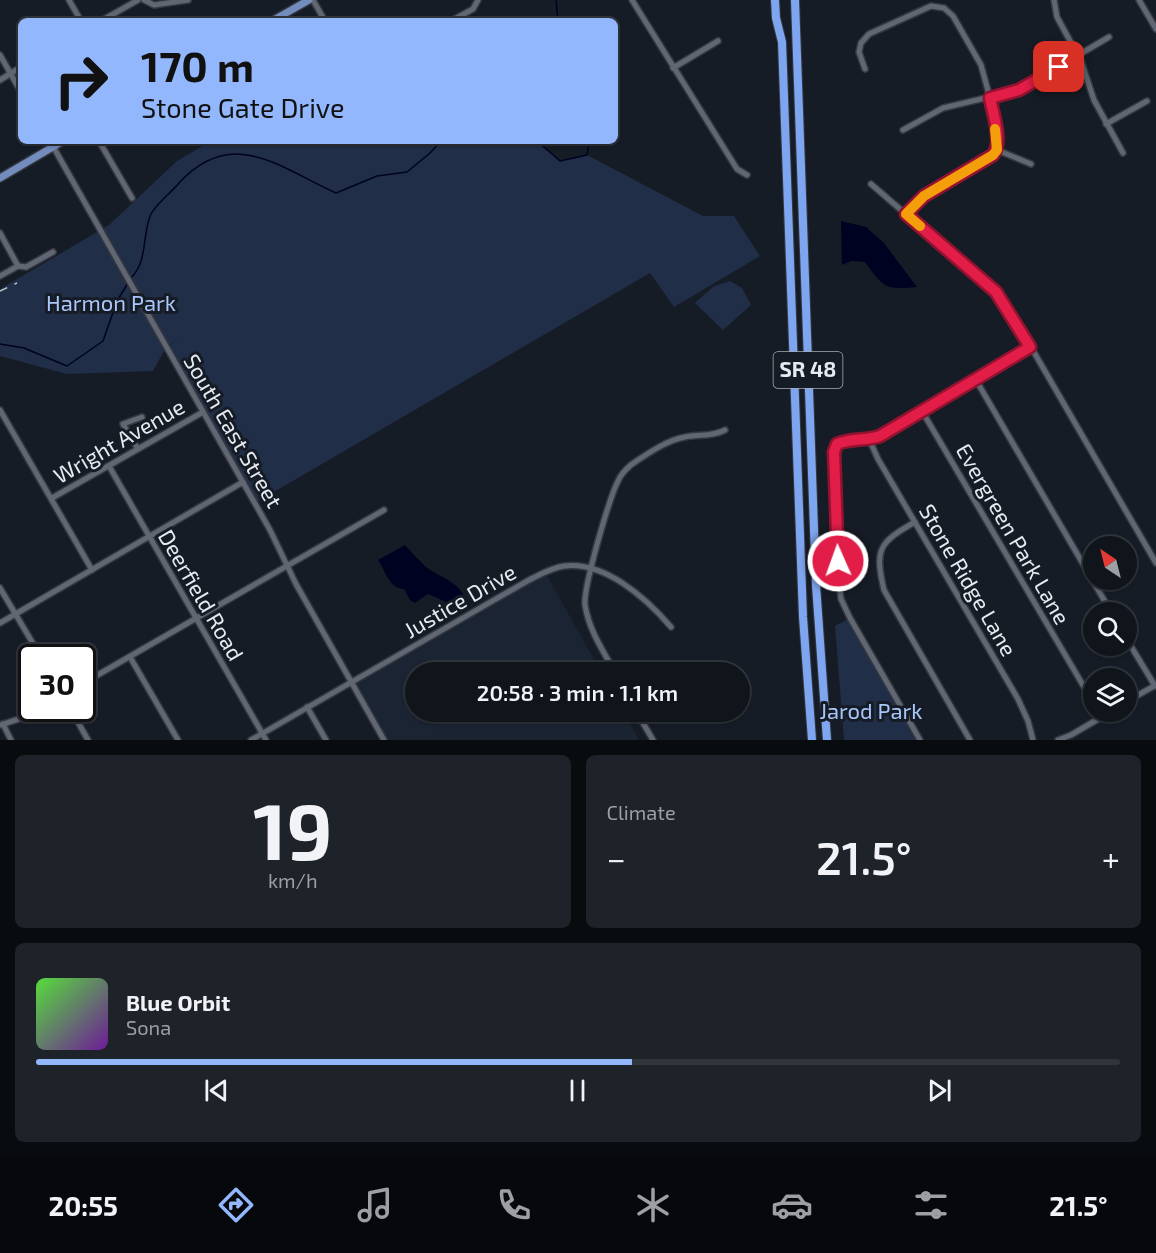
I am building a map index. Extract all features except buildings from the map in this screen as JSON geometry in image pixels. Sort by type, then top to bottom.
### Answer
[{"type":"highway","name":"SR 48","points":[[775,0],[776,18],[782,42],[802,594],[812,740]]},
{"type":"highway","points":[[780,0],[782,42]]},
{"type":"highway","name":"SR 48","points":[[795,0],[816,597],[827,740]]},
{"type":"main road","points":[[277,18],[309,0]]},
{"type":"main road","points":[[0,178],[51,144]]},
{"type":"street","points":[[69,0],[79,18]]},
{"type":"street","points":[[106,18],[138,0]]},
{"type":"street","points":[[144,0],[154,5],[188,0]]},
{"type":"street","points":[[313,0],[323,18]]},
{"type":"street","points":[[456,18],[473,9],[478,0]]},
{"type":"street","points":[[632,0],[736,170],[747,175]]},
{"type":"street","points":[[1054,0],[1060,24],[1078,56],[1094,100],[1123,153]]},
{"type":"street","points":[[1139,0],[1156,29]]},
{"type":"street","points":[[866,69],[859,52],[861,43],[869,34],[931,6],[944,8],[953,16],[981,64],[990,98],[997,150]]},
{"type":"street","points":[[903,130],[943,108],[1019,90],[1109,38]]},
{"type":"street","points":[[673,68],[718,41]]},
{"type":"street","points":[[0,55],[18,87]]},
{"type":"street","points":[[0,80],[18,70]]},
{"type":"street","points":[[1107,124],[1147,101]]},
{"type":"street","name":"South East Street","points":[[51,144],[243,482],[384,740]]},
{"type":"street","points":[[101,144],[132,198]]},
{"type":"street","points":[[997,150],[1031,164]]},
{"type":"street","points":[[906,214],[924,196],[988,159],[997,150]]},
{"type":"street","points":[[871,183],[996,292],[1156,563]]},
{"type":"street","points":[[0,233],[18,266]]},
{"type":"street","points":[[0,276],[18,266],[26,267],[53,252]]},
{"type":"street","points":[[920,740],[841,599],[834,452],[837,444],[843,441],[869,440],[880,436],[1030,347]]},
{"type":"street","points":[[976,380],[1105,602]]},
{"type":"street","points":[[0,410],[92,570]]},
{"type":"street","name":"Evergreen Park Lane","points":[[922,411],[1083,685]]},
{"type":"street","name":"Wright Avenue","points":[[52,498],[203,412]]},
{"type":"street","points":[[138,449],[123,424],[142,417]]},
{"type":"street","points":[[609,662],[595,637],[585,602],[591,568],[616,486],[627,468],[648,454],[680,438],[708,436],[725,430]]},
{"type":"street","name":"Stone Ridge Lane","points":[[869,440],[1018,699],[1028,721],[1033,740]]},
{"type":"street","name":"Deerfield Road","points":[[109,466],[266,740]]},
{"type":"street","points":[[0,623],[243,482]]},
{"type":"street","points":[[96,676],[384,510]]},
{"type":"street","points":[[915,522],[890,537],[883,545],[880,555],[884,590],[970,740]]},
{"type":"street","name":"Justice Drive","points":[[251,740],[545,572],[570,566],[591,568],[627,587],[671,627]]},
{"type":"street","points":[[0,588],[33,644]]},
{"type":"street","points":[[1137,656],[1156,686],[1137,696]]},
{"type":"street","points":[[130,657],[178,740]]},
{"type":"street","points":[[307,707],[326,740]]},
{"type":"street","points":[[11,740],[2,724],[18,719]]},
{"type":"street","points":[[78,722],[88,740]]},
{"type":"street","points":[[642,722],[653,740]]},
{"type":"street","points":[[1058,740],[1092,722]]},
{"type":"shaded area","points":[[841,221],[866,227],[884,243],[917,287],[898,288],[886,285],[865,262],[851,261],[842,265]]},
{"type":"shaded area","points":[[405,545],[425,566],[456,586],[464,597],[465,604],[460,608],[428,594],[415,603],[410,600],[404,589],[394,586],[378,560]]},
{"type":"shaded area","points":[[545,572],[595,662],[405,662],[405,722],[629,722],[639,740],[384,740],[351,682]]},
{"type":"green space","name":"Harmon Park","points":[[206,144],[540,144],[560,161],[587,155],[703,216],[734,216],[760,256],[674,307],[650,273],[255,503],[166,348],[179,339],[166,347],[153,371],[67,374],[0,356],[0,289],[109,225],[177,161]]},
{"type":"green space","points":[[730,281],[742,288],[751,305],[723,330],[695,303],[714,286]]},
{"type":"green space","name":"Jarod Park","points":[[850,618],[921,740],[844,740],[835,626]]},
{"type":"waterway","points":[[556,0],[558,18]]},
{"type":"waterway","points":[[130,279],[140,264],[151,214],[179,183],[199,166],[218,157],[238,154],[257,157],[336,193],[377,176],[407,172],[438,144]]},
{"type":"waterway","points":[[540,144],[560,161],[587,155],[589,144]]},
{"type":"waterway","points":[[0,344],[24,348],[67,366],[103,341],[117,301],[128,283]]},
{"type":"railway","points":[[0,291],[17,283]]},
{"type":"slow traffic","points":[[920,226],[906,214],[924,196],[993,155],[997,150],[995,129]]},
{"type":"route","points":[[838,561],[834,452],[837,444],[843,441],[867,440],[880,436],[1030,347],[996,292],[906,214],[924,196],[988,159],[997,150],[990,98],[1015,92],[1059,67]]}]
